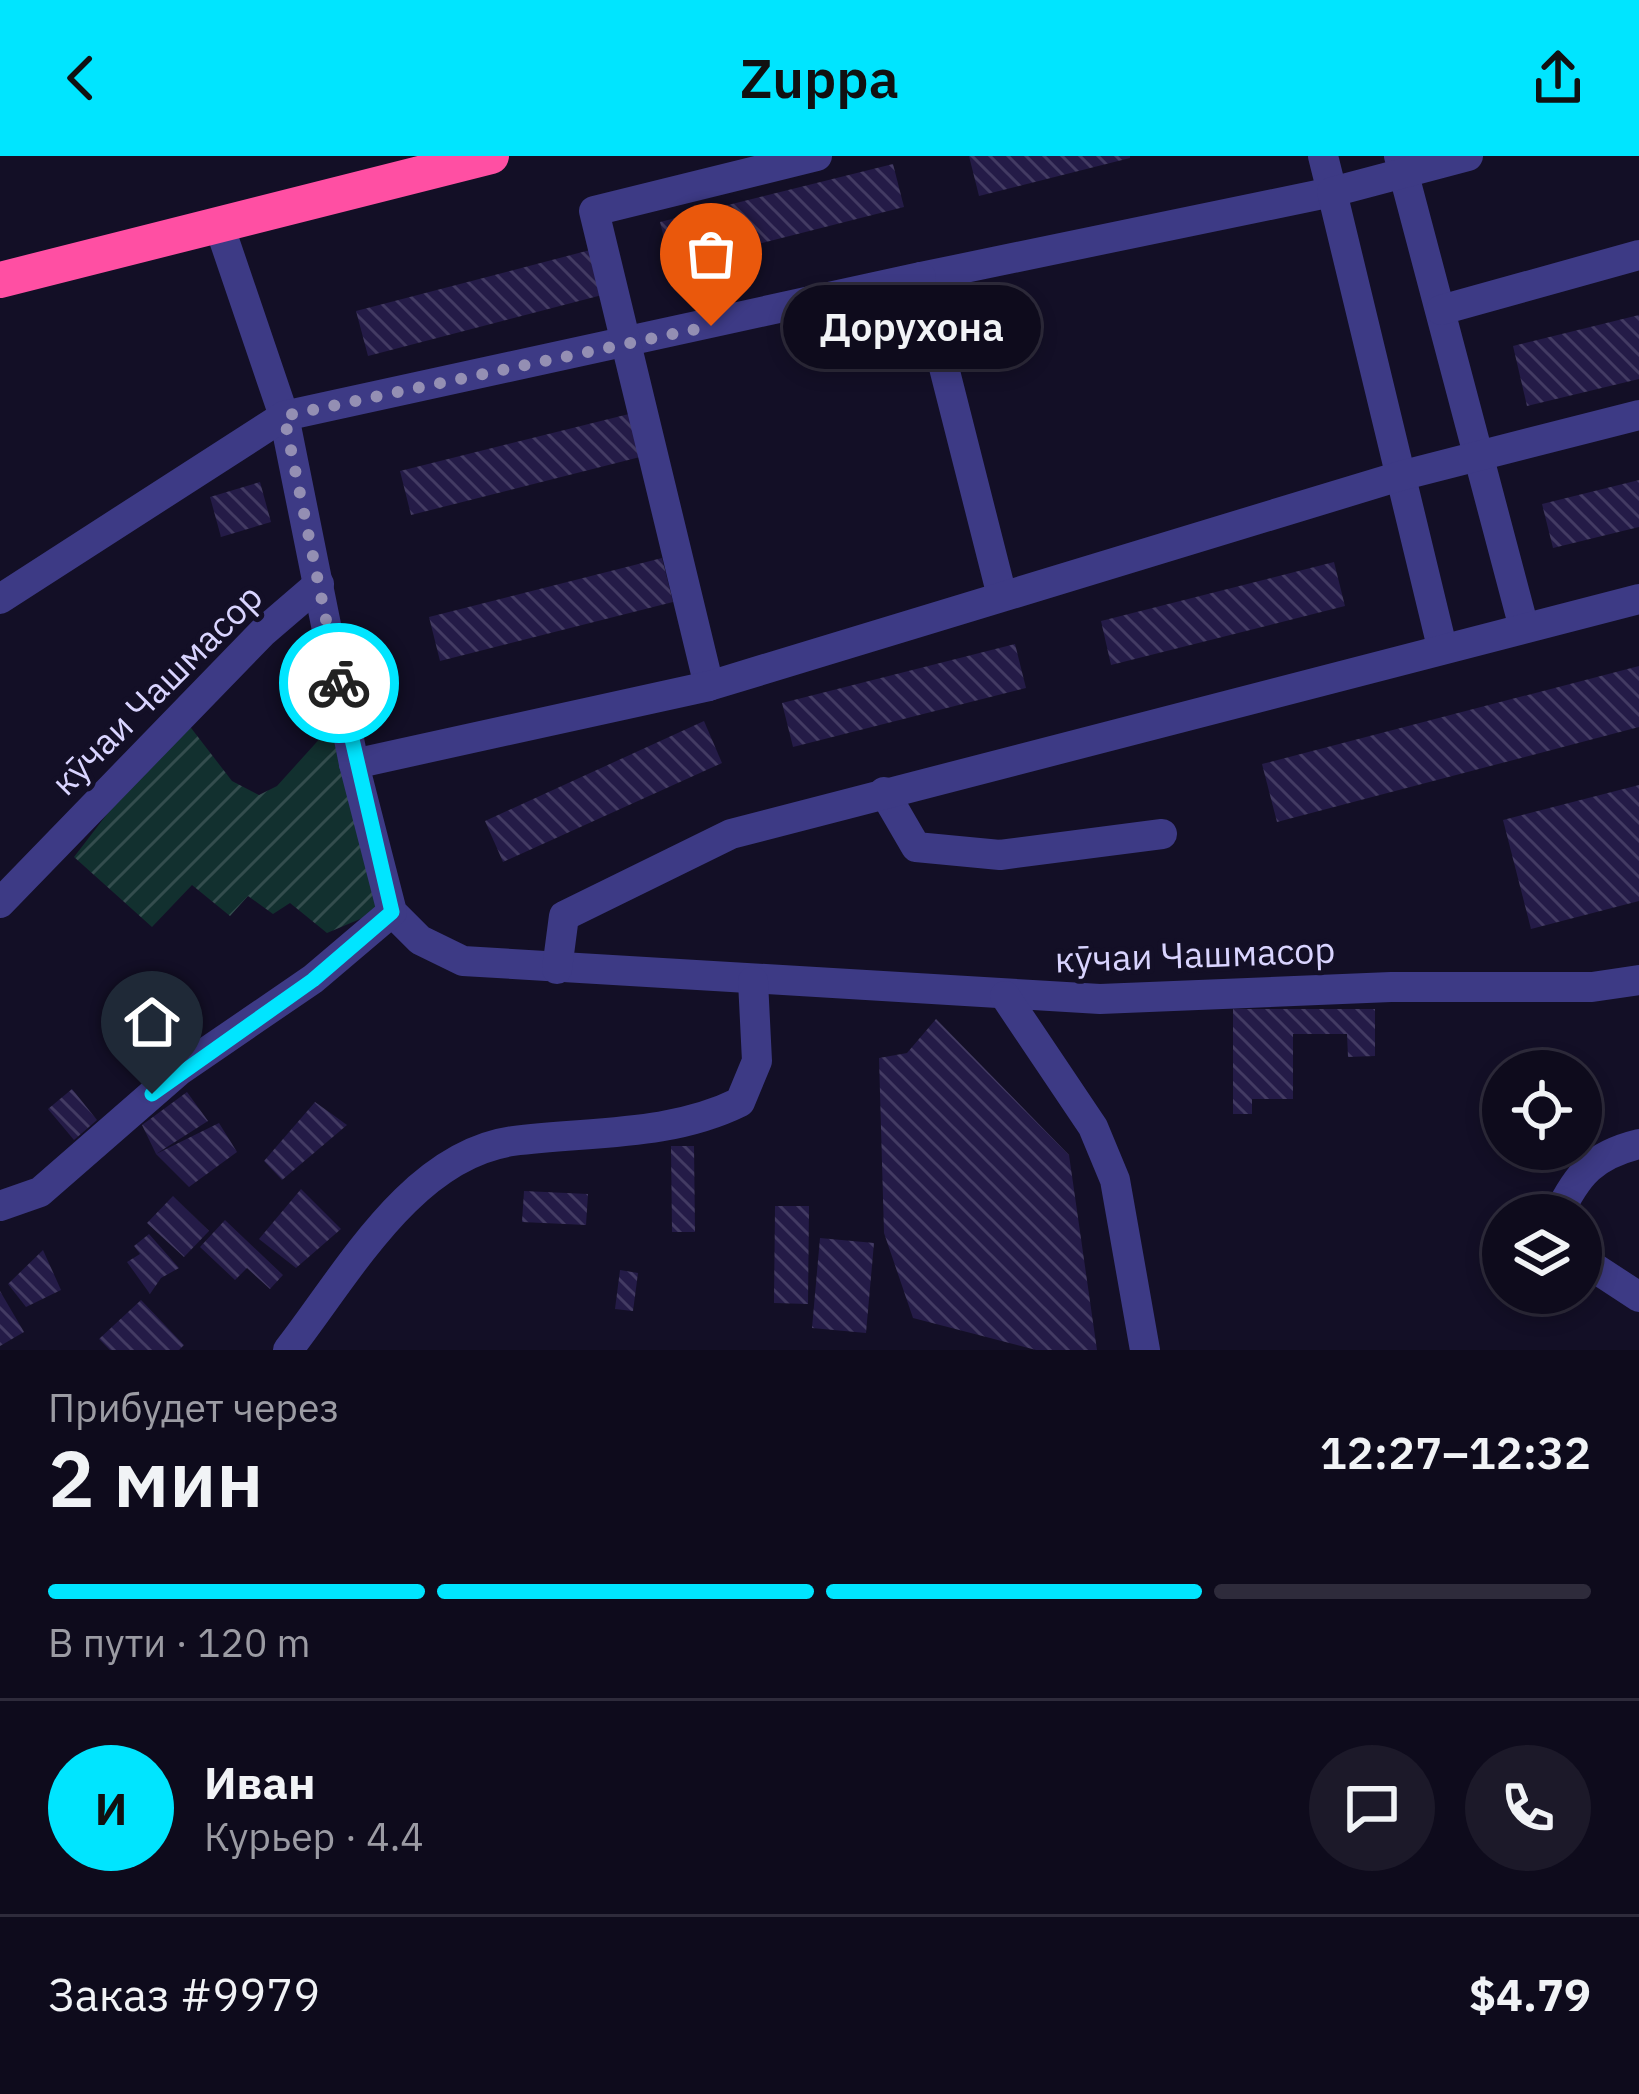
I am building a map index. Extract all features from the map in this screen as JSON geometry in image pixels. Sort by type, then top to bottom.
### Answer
[{"type":"highway","points":[[0,280],[490,156]]},
{"type":"street","points":[[709,686],[594,211],[817,156]]},
{"type":"street","points":[[1322,156],[1442,647]]},
{"type":"street","points":[[0,599],[284,416],[1332,192],[1402,164],[1468,156]]},
{"type":"street","points":[[1402,164],[1524,628]]},
{"type":"street","name":"кӯчаи Чашмасор","points":[[219,225],[284,416],[354,764],[392,912],[420,940],[463,961],[1005,997],[1592,987],[1639,980]]},
{"type":"street","points":[[1441,310],[1639,255]]},
{"type":"street","points":[[921,277],[1003,596]]},
{"type":"street","points":[[354,764],[709,686],[1400,476],[1639,415]]},
{"type":"street","name":"кӯчаи Чашмасор","points":[[0,903],[263,632],[319,584]]},
{"type":"street","points":[[556,969],[564,916],[731,834],[1639,599]]},
{"type":"street","points":[[884,792],[916,847],[1000,856],[1162,834]]},
{"type":"street","points":[[0,1206],[40,1192],[180,1070],[313,980],[392,912]]},
{"type":"street","points":[[288,1350],[406,1200],[462,1156],[509,1142],[701,1121],[740,1102],[757,1061],[753,981]]},
{"type":"street","points":[[1005,997],[1093,1127],[1108,1162],[1145,1350]]},
{"type":"street","points":[[1568,1194],[1577,1173],[1612,1150],[1639,1144]]},
{"type":"street","points":[[1602,1273],[1639,1297]]},
{"type":"green space","points":[[188,724],[232,781],[259,795],[277,786],[333,724],[398,903],[327,933],[290,903],[273,914],[248,896],[230,916],[192,885],[152,927],[74,857],[124,792]]},
{"type":"building","points":[[969,156],[1130,156],[1130,158],[979,196]]},
{"type":"building","points":[[893,164],[904,207],[671,266],[660,222]]},
{"type":"building","points":[[594,249],[606,294],[368,356],[356,311]]},
{"type":"building","points":[[1639,315],[1639,379],[1527,406],[1513,346]]},
{"type":"building","points":[[633,413],[644,456],[411,515],[400,471]]},
{"type":"building","points":[[1639,480],[1639,527],[1553,548],[1542,504]]},
{"type":"building","points":[[260,482],[271,522],[221,537],[210,497]]},
{"type":"building","points":[[662,558],[673,602],[440,661],[429,617]]},
{"type":"building","points":[[1334,562],[1345,606],[1111,665],[1101,621]]},
{"type":"building","points":[[1015,644],[1026,688],[793,747],[782,703]]},
{"type":"building","points":[[1639,666],[1639,727],[1277,822],[1262,764]]},
{"type":"building","points":[[704,721],[722,763],[503,862],[485,821]]},
{"type":"building","points":[[1639,785],[1639,901],[1531,929],[1503,820]]},
{"type":"building","points":[[1233,1009],[1375,1009],[1375,1056],[1348,1057],[1347,1034],[1293,1034],[1293,1099],[1252,1099],[1252,1114],[1233,1114]]},
{"type":"building","points":[[936,1019],[1069,1155],[1097,1350],[1036,1350],[913,1318],[884,1233],[879,1058],[907,1053]]},
{"type":"building","points":[[72,1089],[97,1120],[74,1140],[48,1109]]},
{"type":"building","points":[[187,1092],[208,1121],[156,1154],[142,1125]]},
{"type":"building","points":[[315,1102],[347,1125],[282,1180],[264,1161]]},
{"type":"building","points":[[219,1123],[237,1152],[189,1187],[156,1154]]},
{"type":"building","points":[[671,1146],[694,1146],[695,1232],[672,1232]]},
{"type":"building","points":[[301,1189],[341,1229],[296,1268],[259,1239]]},
{"type":"building","points":[[524,1191],[588,1194],[586,1225],[522,1222]]},
{"type":"building","points":[[173,1196],[209,1231],[184,1257],[147,1223]]},
{"type":"building","points":[[775,1206],[809,1206],[808,1304],[774,1303]]},
{"type":"building","points":[[225,1220],[283,1275],[270,1289],[247,1268],[235,1280],[200,1247]]},
{"type":"building","points":[[149,1234],[179,1268],[161,1278],[150,1294],[127,1262],[140,1254],[134,1246]]},
{"type":"building","points":[[820,1238],[874,1243],[866,1333],[812,1328]]},
{"type":"building","points":[[43,1250],[61,1290],[26,1307],[8,1284]]},
{"type":"building","points":[[620,1270],[638,1273],[633,1311],[615,1309]]},
{"type":"building","points":[[0,1291],[24,1332],[0,1346]]},
{"type":"building","points":[[141,1300],[184,1345],[179,1350],[110,1350],[99,1339]]},
{"type":"way so far","points":[[339,683],[284,416],[711,326]]},
{"type":"place","name":"Дорухона","points":[[711,326]]},
{"type":"route","points":[[152,1094],[313,980],[392,912],[354,764],[339,683]]}]
